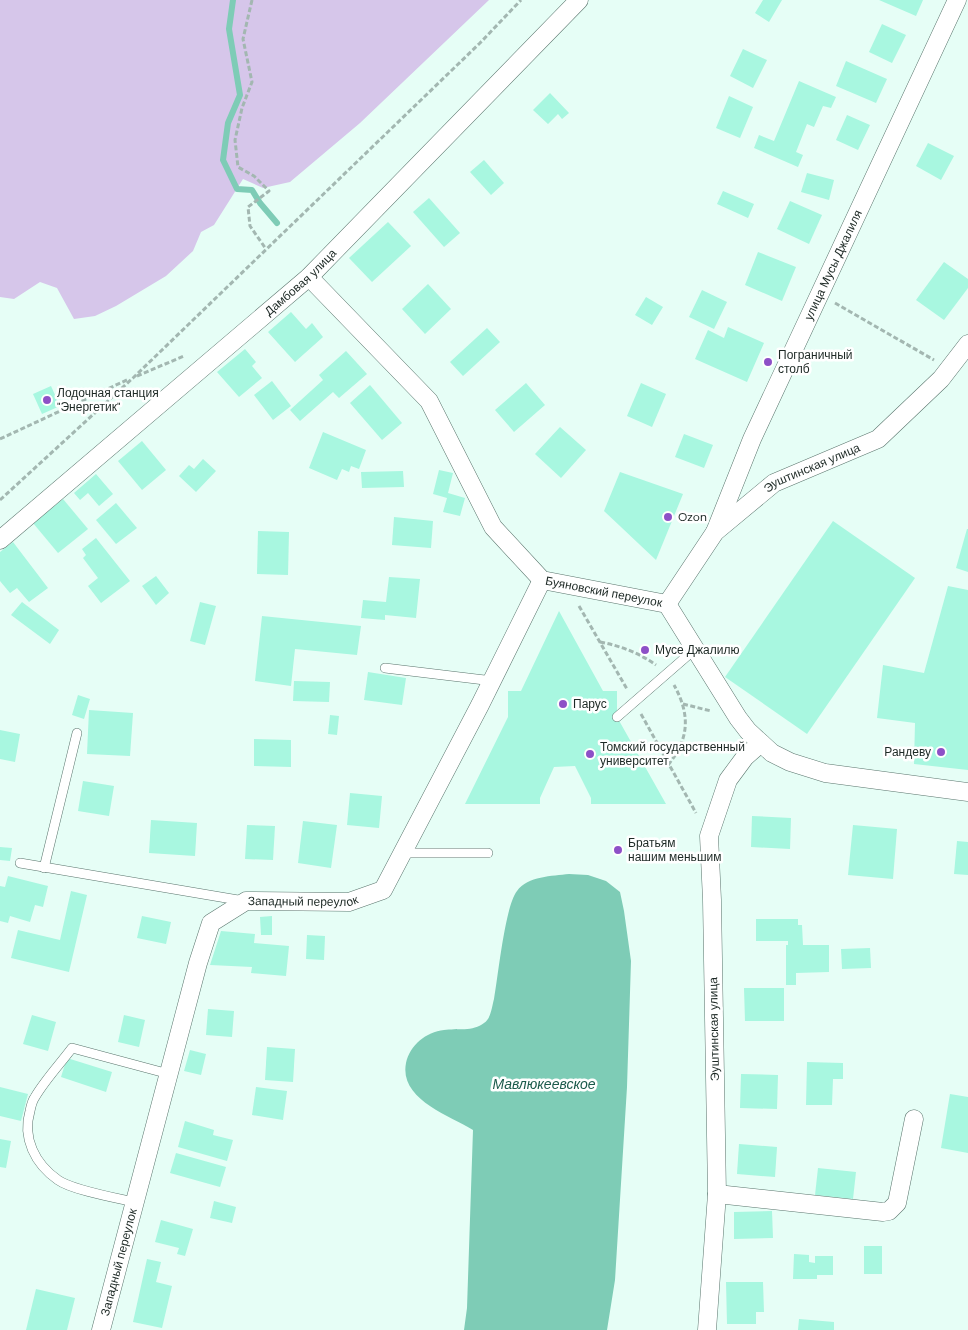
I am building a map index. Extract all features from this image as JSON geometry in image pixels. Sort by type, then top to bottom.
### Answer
[{"type":"street","name":"Дамбовая улица","points":[[0,540],[309,276],[579,0]]},
{"type":"street","name":"улица Мусы Джалиля","points":[[715,532],[752,439],[957,0]]},
{"type":"street","name":"Буяновский переулок","points":[[309,276],[429,401],[493,527],[542,580],[667,604],[738,718],[772,753],[790,762],[826,773],[968,792]]},
{"type":"street","name":"Эуштинская улица","points":[[667,604],[715,532],[774,483],[878,439],[941,379],[968,344]]},
{"type":"street","name":"Западный переулок","points":[[101,1330],[198,963],[211,923],[246,901],[349,902],[382,890],[493,681],[542,580]]},
{"type":"street","name":"Эуштинская улица","points":[[707,1330],[717,1194],[712,900],[709,836],[728,780],[745,757],[761,743]]},
{"type":"street","points":[[717,1194],[883,1212],[889,1211],[897,1203],[914,1119]]},
{"type":"lane","points":[[618,716],[694,650]]},
{"type":"lane","points":[[385,668],[493,681]]},
{"type":"lane","points":[[44,868],[77,733]]},
{"type":"lane","points":[[402,853],[488,853]]},
{"type":"lane","points":[[20,864],[246,901]]},
{"type":"lane","points":[[134,1202],[58,1181],[31,1150],[27,1133],[29,1115],[34,1098],[72,1048],[169,1074]]},
{"type":"path","points":[[252,0],[243,39],[252,82],[242,108],[235,140],[238,168],[254,176],[269,191],[248,207],[250,226],[266,249]]},
{"type":"path","points":[[0,500],[134,377],[480,43],[521,0]]},
{"type":"path","points":[[819,294],[949,369]]},
{"type":"path","points":[[0,439],[134,377]]},
{"type":"shaded area","points":[[0,0],[489,0],[360,123],[290,182],[263,188],[243,179],[214,225],[201,232],[193,251],[166,276],[116,306],[95,316],[74,319],[57,288],[40,282],[14,299],[0,297]]},
{"type":"water","name":"Мавлюкеевское","points":[[588,875],[606,881],[620,892],[631,961],[627,1087],[615,1280],[607,1330],[464,1330],[467,1308],[473,1130],[439,1112],[418,1096],[410,1087],[406,1076],[406,1063],[415,1045],[431,1033],[444,1030],[475,1028],[486,1021],[490,1015],[494,999],[502,942],[509,911],[517,891],[527,882],[548,876]]},
{"type":"building","points":[[763,0],[782,0],[769,22],[755,13]]},
{"type":"building","points":[[879,0],[923,0],[916,16]]},
{"type":"building","points":[[882,24],[906,35],[892,63],[869,52]]},
{"type":"building","points":[[743,49],[767,60],[753,88],[730,76]]},
{"type":"building","points":[[846,61],[887,79],[876,103],[836,86]]},
{"type":"building","points":[[799,81],[836,97],[831,108],[823,106],[814,127],[807,124],[796,152],[803,155],[798,167],[754,148],[759,135],[774,141]]},
{"type":"building","points":[[550,93],[569,113],[562,119],[558,114],[548,124],[533,110]]},
{"type":"building","points":[[729,96],[753,107],[740,138],[716,128]]},
{"type":"building","points":[[847,115],[870,125],[858,150],[836,140]]},
{"type":"building","points":[[928,143],[954,156],[941,180],[916,166]]},
{"type":"building","points":[[484,160],[504,183],[491,195],[470,172]]},
{"type":"building","points":[[807,173],[834,180],[829,200],[801,192]]},
{"type":"building","points":[[723,191],[754,204],[748,218],[717,204]]},
{"type":"building","points":[[429,198],[460,233],[444,247],[413,212]]},
{"type":"building","points":[[790,201],[822,215],[809,244],[777,229]]},
{"type":"building","points":[[388,222],[411,246],[372,282],[349,258]]},
{"type":"building","points":[[758,252],[796,267],[782,301],[745,285]]},
{"type":"building","points":[[944,262],[968,279],[968,288],[944,320],[916,300]]},
{"type":"building","points":[[428,284],[451,309],[425,334],[402,309]]},
{"type":"building","points":[[702,290],[727,302],[714,329],[689,317]]},
{"type":"building","points":[[646,297],[663,307],[652,325],[635,315]]},
{"type":"building","points":[[291,312],[306,329],[312,323],[323,337],[295,362],[268,332]]},
{"type":"building","points":[[728,327],[764,343],[747,382],[695,359],[708,330],[724,338]]},
{"type":"building","points":[[487,328],[500,342],[463,376],[450,362]]},
{"type":"building","points":[[245,349],[256,362],[252,366],[262,378],[239,397],[217,372]]},
{"type":"building","points":[[346,351],[367,374],[339,398],[333,392],[300,421],[290,410],[323,380],[319,375]]},
{"type":"building","points":[[272,381],[291,406],[273,420],[254,395]]},
{"type":"building","points":[[526,383],[545,405],[514,432],[495,410]]},
{"type":"building","points":[[641,383],[666,394],[652,427],[627,416]]},
{"type":"building","points":[[370,385],[402,423],[382,440],[350,403]]},
{"type":"building","name":"Лодочная станция \"Энергетик\"","points":[[51,386],[60,406],[42,414],[33,394]]},
{"type":"building","points":[[560,427],[586,450],[561,478],[535,454]]},
{"type":"building","points":[[323,432],[366,450],[359,469],[351,466],[349,472],[342,469],[337,480],[309,468]]},
{"type":"building","points":[[684,434],[713,445],[704,468],[675,457]]},
{"type":"building","points":[[142,441],[166,470],[142,490],[118,461]]},
{"type":"building","points":[[203,459],[216,471],[196,492],[179,476],[189,465],[194,469]]},
{"type":"building","points":[[439,470],[453,473],[448,493],[465,498],[460,516],[443,512],[447,498],[433,494]]},
{"type":"building","points":[[403,471],[404,487],[362,488],[361,472]]},
{"type":"building","points":[[620,472],[683,494],[656,560],[604,511]]},
{"type":"building","points":[[96,474],[113,494],[99,506],[88,493],[80,500],[74,493]]},
{"type":"building","points":[[63,499],[88,529],[58,553],[33,523]]},
{"type":"building","points":[[116,503],[137,528],[116,544],[96,520]]},
{"type":"building","points":[[394,517],[433,521],[431,548],[392,545]]},
{"type":"building","points":[[833,521],[915,578],[807,734],[725,677]]},
{"type":"building","points":[[968,529],[968,572],[956,568]]},
{"type":"building","points":[[258,531],[289,532],[288,575],[257,574]]},
{"type":"building","points":[[96,538],[130,581],[101,603],[88,586],[98,578],[83,558],[86,555],[82,549]]},
{"type":"building","points":[[13,542],[48,588],[29,602],[17,588],[10,593],[0,581],[0,552]]},
{"type":"building","points":[[156,576],[169,593],[156,605],[142,586]]},
{"type":"building","points":[[389,577],[420,579],[416,618],[385,615],[385,620],[361,618],[363,600],[386,602]]},
{"type":"building","points":[[948,586],[968,590],[968,770],[914,764],[915,723],[877,718],[883,665],[924,673]]},
{"type":"building","points":[[22,602],[59,630],[50,644],[11,615]]},
{"type":"building","points":[[200,602],[216,606],[205,645],[190,641]]},
{"type":"building","name":"Парус","points":[[559,611],[603,691],[617,691],[617,717],[666,804],[591,804],[591,798],[575,766],[554,767],[540,798],[540,804],[465,804],[508,717],[508,691],[521,691]]},
{"type":"building","points":[[262,616],[361,626],[357,655],[295,649],[291,686],[255,681]]},
{"type":"building","points":[[368,672],[406,678],[402,705],[364,700]]},
{"type":"building","points":[[294,681],[330,682],[329,702],[293,701]]},
{"type":"building","points":[[78,695],[90,699],[84,719],[72,715]]},
{"type":"building","points":[[89,710],[133,713],[130,756],[87,754]]},
{"type":"building","points":[[330,715],[339,716],[337,735],[328,734]]},
{"type":"building","points":[[0,730],[20,734],[15,762],[0,759]]},
{"type":"building","points":[[254,739],[291,740],[291,767],[254,766]]},
{"type":"building","points":[[83,781],[114,786],[109,816],[78,811]]},
{"type":"building","points":[[350,793],[382,796],[379,828],[347,825]]},
{"type":"building","points":[[752,816],[791,818],[790,849],[751,847]]},
{"type":"building","points":[[151,820],[197,823],[195,856],[149,853]]},
{"type":"building","points":[[303,821],[337,825],[331,868],[298,863]]},
{"type":"building","points":[[247,825],[275,826],[273,860],[245,859]]},
{"type":"building","points":[[853,825],[897,829],[893,879],[848,875]]},
{"type":"building","points":[[957,841],[968,842],[968,875],[954,874]]},
{"type":"building","points":[[0,847],[12,848],[10,861],[0,860]]},
{"type":"building","points":[[8,876],[48,886],[43,907],[35,905],[30,922],[10,916],[8,923],[0,921],[0,886],[5,887]]},
{"type":"building","points":[[71,891],[87,895],[69,972],[11,958],[18,930],[60,940]]},
{"type":"building","points":[[142,916],[171,922],[166,944],[137,938]]},
{"type":"building","points":[[272,916],[272,935],[261,935],[260,917]]},
{"type":"building","points":[[756,919],[798,919],[798,925],[802,925],[803,945],[829,945],[829,972],[796,973],[796,985],[786,985],[786,945],[788,945],[788,941],[756,941]]},
{"type":"building","points":[[221,931],[255,934],[254,943],[289,946],[286,976],[251,973],[252,967],[210,965]]},
{"type":"building","points":[[307,935],[325,936],[324,960],[306,959]]},
{"type":"building","points":[[870,948],[871,968],[842,969],[841,949]]},
{"type":"building","points":[[744,988],[784,988],[784,1021],[745,1021]]},
{"type":"building","points":[[208,1009],[234,1011],[232,1037],[206,1035]]},
{"type":"building","points":[[32,1015],[56,1022],[48,1051],[23,1044]]},
{"type":"building","points":[[124,1015],[145,1020],[139,1047],[118,1042]]},
{"type":"building","points":[[267,1047],[295,1049],[293,1082],[265,1080]]},
{"type":"building","points":[[190,1050],[206,1054],[201,1075],[184,1071]]},
{"type":"building","points":[[67,1058],[112,1072],[106,1092],[61,1077]]},
{"type":"building","points":[[807,1062],[843,1063],[843,1079],[833,1079],[832,1105],[806,1105]]},
{"type":"building","points":[[741,1074],[778,1075],[777,1109],[740,1108]]},
{"type":"building","points":[[0,1087],[28,1094],[21,1121],[0,1116]]},
{"type":"building","points":[[256,1087],[287,1091],[283,1120],[252,1115]]},
{"type":"building","points":[[950,1094],[968,1097],[968,1153],[941,1148]]},
{"type":"building","points":[[185,1121],[214,1130],[213,1135],[233,1140],[227,1161],[178,1147]]},
{"type":"building","points":[[0,1139],[11,1141],[6,1168],[0,1167]]},
{"type":"building","points":[[739,1144],[777,1147],[775,1177],[737,1174]]},
{"type":"building","points":[[176,1153],[226,1167],[220,1187],[170,1173]]},
{"type":"building","points":[[818,1168],[856,1172],[853,1199],[815,1195]]},
{"type":"building","points":[[214,1201],[236,1207],[232,1223],[210,1218]]},
{"type":"building","points":[[772,1211],[773,1238],[734,1239],[734,1212]]},
{"type":"building","points":[[161,1220],[193,1229],[185,1256],[177,1254],[179,1248],[155,1242]]},
{"type":"building","points":[[864,1246],[882,1246],[882,1274],[864,1274]]},
{"type":"building","points":[[794,1254],[809,1255],[809,1262],[815,1263],[815,1256],[833,1256],[833,1275],[817,1275],[817,1279],[793,1279]]},
{"type":"building","points":[[147,1259],[161,1262],[156,1282],[172,1286],[162,1328],[133,1322]]},
{"type":"building","points":[[726,1282],[763,1282],[764,1312],[756,1312],[756,1324],[727,1324]]},
{"type":"building","points":[[36,1289],[75,1298],[67,1330],[26,1330]]},
{"type":"building","points":[[799,1319],[834,1322],[834,1330],[798,1330]]},
{"type":"waterway","points":[[233,0],[229,29],[240,95],[228,123],[223,160],[237,189],[252,190],[277,223]]},
{"type":"place","name":"Пограничный столб","points":[[768,362]]},
{"type":"place","name":"Лодочная станция \"Энергетик\"","points":[[47,400]]},
{"type":"place","name":"Ozon","points":[[668,517]]},
{"type":"place","name":"Мусе Джалилю","points":[[645,650]]},
{"type":"place","name":"Парус","points":[[563,704]]},
{"type":"place","name":"Рандеву","points":[[941,752]]},
{"type":"place","name":"Томский государственный университет","points":[[590,754]]},
{"type":"place","name":"Братьям нашим меньшим","points":[[618,850]]}]
